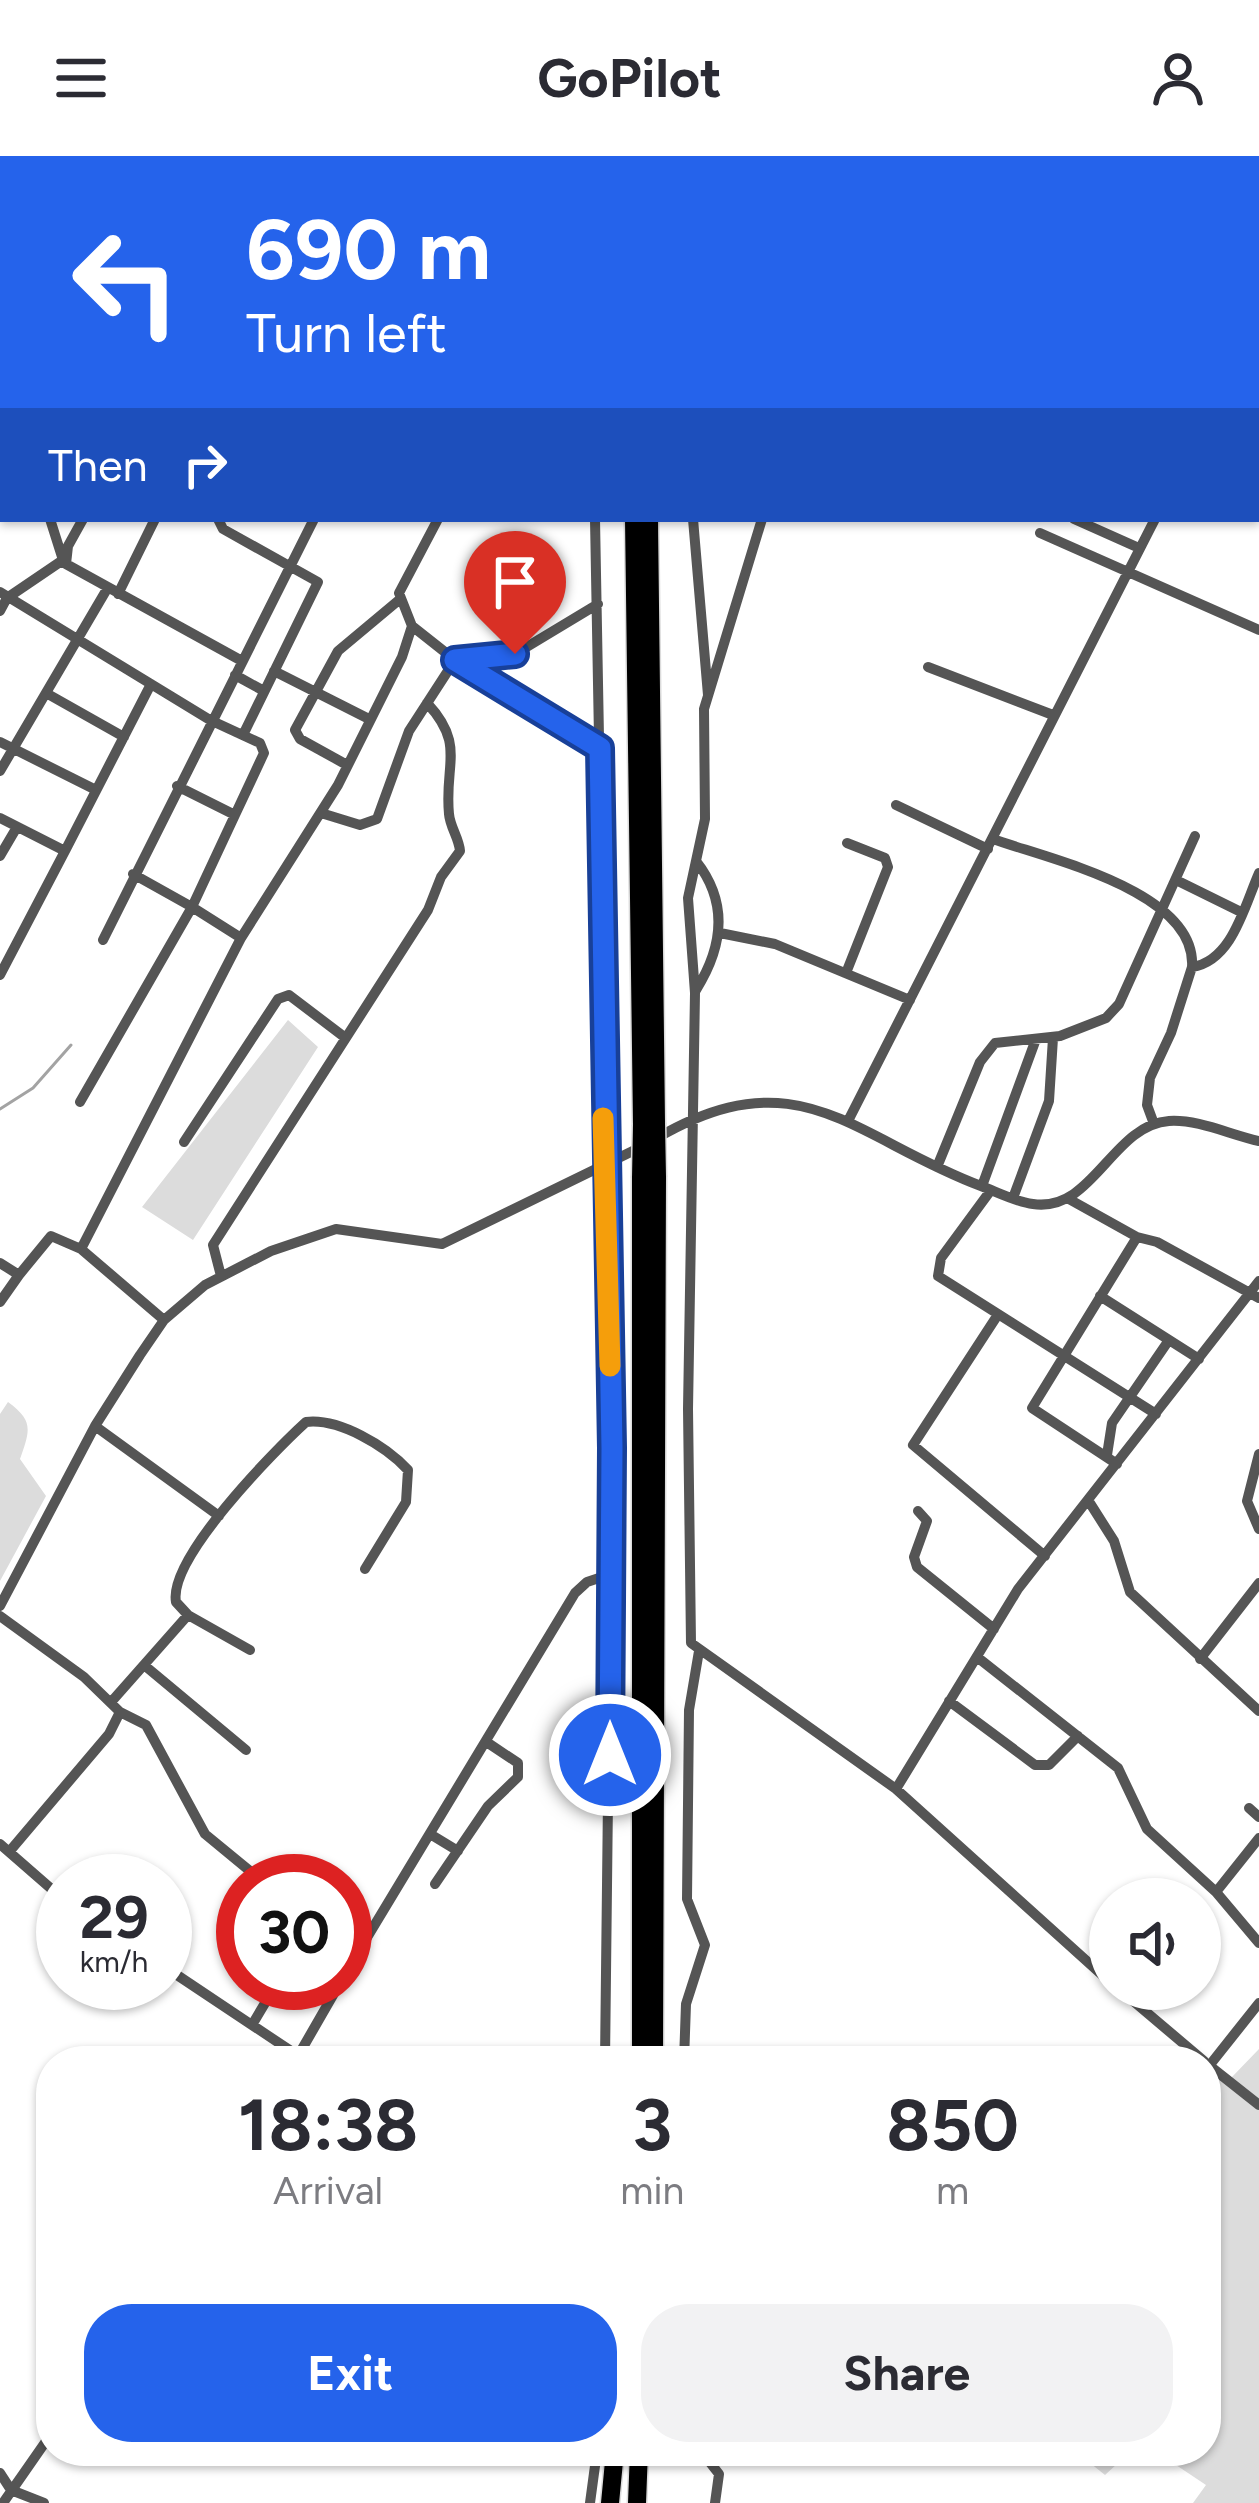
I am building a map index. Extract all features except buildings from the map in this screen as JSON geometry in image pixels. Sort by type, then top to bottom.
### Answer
[{"type":"highway","points":[[634,522],[649,1124]]},
{"type":"highway","points":[[649,522],[654,2046]]},
{"type":"highway","points":[[641,2046],[649,1178]]},
{"type":"highway","points":[[610,2503],[614,2466]]},
{"type":"highway","points":[[637,2503],[638,2466]]},
{"type":"street","points":[[51,522],[63,560],[112,592],[242,661]]},
{"type":"street","points":[[0,610],[4,595],[63,560],[82,522]]},
{"type":"street","points":[[0,771],[76,639],[112,592],[153,522]]},
{"type":"street","points":[[219,522],[223,530],[313,577],[318,588],[243,735]]},
{"type":"street","points":[[103,940],[312,522]]},
{"type":"street","points":[[347,765],[296,735],[338,651],[399,600],[436,522]]},
{"type":"street","points":[[596,522],[611,1574],[604,2046]]},
{"type":"street","points":[[692,522],[708,697]]},
{"type":"street","points":[[761,522],[708,697],[701,740],[705,819],[688,898],[695,993],[688,1631],[699,1651],[896,1789],[1089,1963]]},
{"type":"street","points":[[1081,522],[1139,548]]},
{"type":"street","points":[[849,1119],[1153,522]]},
{"type":"street","points":[[1040,533],[1259,631]]},
{"type":"street","points":[[4,595],[210,720],[264,747],[192,908],[80,1102]]},
{"type":"street","points":[[399,600],[412,626],[455,660],[600,748]]},
{"type":"street","points":[[455,660],[515,654],[598,604]]},
{"type":"street","points":[[81,1249],[241,938],[347,765],[412,626]]},
{"type":"street","points":[[321,813],[359,825],[377,819],[409,731],[455,660]]},
{"type":"street","points":[[928,667],[1053,715]]},
{"type":"street","points":[[274,671],[369,719]]},
{"type":"street","points":[[235,675],[264,691]]},
{"type":"street","points":[[0,975],[151,684]]},
{"type":"street","points":[[46,693],[124,737]]},
{"type":"street","points":[[214,1280],[213,1245],[428,910],[441,877],[460,851],[448,812],[452,746],[448,725],[427,703]]},
{"type":"street","points":[[0,742],[96,790]]},
{"type":"street","points":[[177,786],[235,814]]},
{"type":"street","points":[[896,805],[990,844],[1124,886],[1163,909],[1189,946],[1192,967],[1171,1033],[1150,1078],[1148,1105],[1154,1124]]},
{"type":"street","points":[[0,818],[65,851]]},
{"type":"street","points":[[0,856],[17,826]]},
{"type":"street","points":[[937,1167],[995,1042],[1053,1038],[1106,1018],[1119,1004],[1195,836]]},
{"type":"street","points":[[846,973],[889,867],[885,858],[847,843]]},
{"type":"street","points":[[695,993],[712,965],[720,933],[713,883],[696,861]]},
{"type":"street","points":[[1192,967],[1217,958],[1259,873]]},
{"type":"street","points":[[133,874],[241,938]]},
{"type":"street","points":[[1176,880],[1241,912]]},
{"type":"street","points":[[720,933],[775,944],[910,1000]]},
{"type":"street","points":[[184,1142],[278,999],[289,995],[343,1036]]},
{"type":"street","points":[[1013,1198],[1049,1101],[1053,1038]]},
{"type":"street","points":[[1036,1039],[986,1188],[936,1272],[997,1316],[1156,1414]]},
{"type":"street","points":[[0,1606],[95,1426],[164,1320],[214,1280],[271,1251],[336,1228],[442,1244],[604,1169],[695,1116],[726,1106],[775,1103],[849,1119],[937,1167],[1041,1205],[1067,1198],[1125,1143],[1154,1124],[1185,1122],[1259,1141]]},
{"type":"street","points":[[1067,1198],[1255,1296]]},
{"type":"street","points":[[0,1302],[51,1236],[81,1249],[164,1320]]},
{"type":"street","points":[[1112,1460],[1034,1411],[1035,1397],[1137,1237]]},
{"type":"street","points":[[0,1263],[20,1275]]},
{"type":"street","points":[[896,1789],[994,1629],[1112,1460],[1255,1296],[1259,1281]]},
{"type":"street","points":[[1100,1295],[1199,1359]]},
{"type":"street","points":[[997,1316],[913,1445],[1045,1556]]},
{"type":"street","points":[[1112,1460],[1112,1423],[1169,1340]]},
{"type":"street","points":[[250,1650],[188,1615],[176,1602],[176,1583],[218,1516],[306,1422],[344,1429],[394,1455],[411,1480],[406,1502],[365,1569]]},
{"type":"street","points":[[95,1426],[218,1516]]},
{"type":"street","points":[[1259,1454],[1247,1501],[1259,1529]]},
{"type":"street","points":[[1088,1500],[1114,1541],[1130,1592],[1259,1711]]},
{"type":"street","points":[[918,1511],[927,1521],[914,1557],[916,1567],[994,1629]]},
{"type":"street","points":[[372,1927],[488,1743],[575,1593],[587,1582],[611,1574]]},
{"type":"street","points":[[1200,1659],[1259,1583]]},
{"type":"street","points":[[112,1701],[188,1615]]},
{"type":"street","points":[[0,1616],[120,1712],[146,1725],[205,1834],[229,1854]]},
{"type":"street","points":[[685,2046],[686,2004],[705,1945],[688,1899],[688,1729],[699,1651]]},
{"type":"street","points":[[976,1657],[1124,1775],[1147,1829],[1201,1878]]},
{"type":"street","points":[[144,1665],[246,1750]]},
{"type":"street","points":[[949,1701],[1034,1766],[1049,1765],[1078,1736]]},
{"type":"street","points":[[36,1876],[4,1848],[109,1734],[120,1712]]},
{"type":"street","points":[[435,1884],[488,1806],[518,1777],[518,1763],[488,1743]]},
{"type":"street","points":[[430,1834],[458,1851]]},
{"type":"street","points":[[1221,1886],[1259,1838]]},
{"type":"street","points":[[1221,1898],[1259,1943]]},
{"type":"street","points":[[192,1984],[284,2046]]},
{"type":"street","points":[[1221,2046],[1259,2003]]},
{"type":"street","points":[[253,2025],[262,2010]]},
{"type":"street","points":[[308,2046],[326,2010]]},
{"type":"street","points":[[1144,2010],[1186,2046]]},
{"type":"street","points":[[1221,2075],[1259,2105]]},
{"type":"street","points":[[3,2503],[36,2455]]},
{"type":"street","points":[[590,2503],[595,2466]]},
{"type":"street","points":[[715,2466],[719,2474],[715,2503]]},
{"type":"street","points":[[0,2473],[11,2490],[44,2503]]},
{"type":"shaded area","points":[[288,1020],[318,1047],[193,1240],[142,1207]]},
{"type":"shaded area","points":[[8,1402],[28,1427],[20,1459],[46,1496],[0,1581],[0,1414]]},
{"type":"shaded area","points":[[1259,2049],[1259,2503],[1193,2503],[1206,2485],[1178,2466],[1221,2466],[1221,2080],[1231,2078]]},
{"type":"shaded area","points":[[1094,2466],[1115,2466],[1105,2475]]},
{"type":"waterway","points":[[0,1109],[33,1088],[71,1045]]},
{"type":"slow traffic","points":[[603,1118],[610,1366]]},
{"type":"route","points":[[515,654],[455,660],[600,748],[612,1448],[610,1755]]}]
